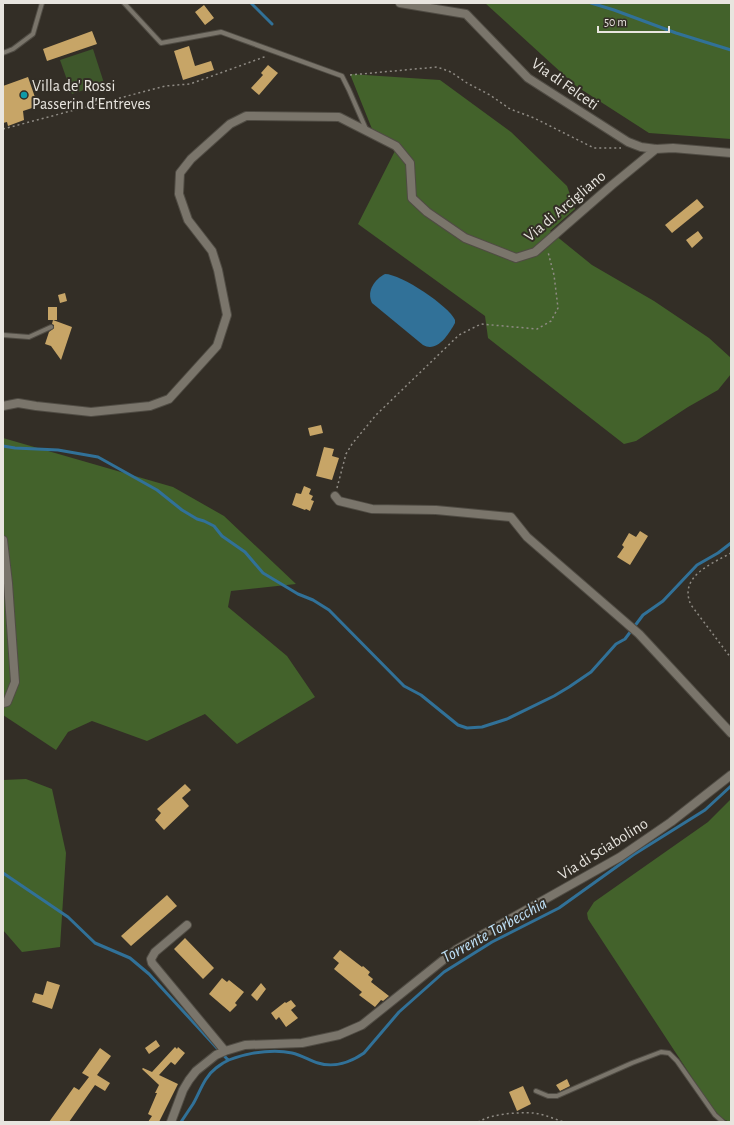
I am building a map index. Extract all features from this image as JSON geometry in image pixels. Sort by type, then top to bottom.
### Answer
[{"type":"street","name":"Via di Felceti","points":[[400,3],[466,14],[533,82],[634,145],[656,149],[673,148],[731,153]]},
{"type":"street","name":"Via di Arcigliano","points":[[3,406],[18,403],[92,412],[150,406],[169,399],[218,346],[228,315],[218,270],[212,251],[188,220],[179,194],[180,173],[191,159],[230,124],[246,116],[339,117],[396,146],[410,163],[412,198],[426,212],[465,238],[516,258],[535,252],[656,149]]},
{"type":"street","points":[[335,496],[339,501],[372,509],[436,510],[511,517],[527,537],[639,634],[731,733]]},
{"type":"street","points":[[3,540],[8,584],[15,682],[7,702],[3,703]]},
{"type":"street","name":"Via di Sciabolino","points":[[171,1122],[179,1099],[188,1080],[204,1064],[225,1051],[244,1045],[302,1043],[339,1035],[362,1025],[457,950],[620,857],[671,822],[731,775]]},
{"type":"street","points":[[187,925],[155,952],[151,958],[152,963],[225,1051]]},
{"type":"lane","points":[[3,53],[13,49],[33,34],[42,3]]},
{"type":"lane","points":[[124,3],[160,43],[220,32],[342,76],[367,131]]},
{"type":"lane","points":[[3,335],[28,337],[51,327]]},
{"type":"lane","points":[[536,1090],[548,1096],[557,1096],[632,1063],[661,1052],[670,1053],[678,1061],[715,1115],[723,1122]]},
{"type":"path","points":[[3,129],[165,86],[190,84],[277,52]]},
{"type":"path","points":[[342,76],[437,67],[451,72],[467,83],[490,95],[510,109],[534,118],[594,148],[623,147]]},
{"type":"path","points":[[335,496],[346,454],[352,444],[376,415],[459,335],[481,324],[537,329],[551,321],[558,308],[554,275],[546,242]]},
{"type":"path","points":[[731,553],[709,565],[695,576],[690,583],[687,595],[691,605],[731,658]]},
{"type":"path","points":[[478,1122],[484,1118],[517,1113],[535,1113],[564,1122]]},
{"type":"green space","points":[[485,3],[731,3],[731,139],[649,133],[576,86]]},
{"type":"green space","points":[[93,49],[104,83],[72,94],[60,60]]},
{"type":"green space","points":[[350,74],[440,80],[511,132],[567,186],[575,209],[550,231],[592,265],[654,301],[709,338],[731,358],[731,374],[718,390],[688,407],[636,441],[624,444],[488,338],[485,316],[358,224],[399,143],[372,129]]},
{"type":"green space","points":[[3,438],[173,487],[224,516],[296,584],[231,591],[228,607],[287,656],[315,697],[237,744],[205,714],[147,741],[92,721],[68,732],[56,750],[3,715]]},
{"type":"green space","points":[[26,779],[52,789],[66,853],[60,947],[22,952],[3,930],[3,780]]},
{"type":"green space","points":[[731,799],[731,1122],[722,1118],[710,1105],[588,919],[587,913],[594,902],[708,822]]},
{"type":"water","points":[[385,274],[392,275],[413,285],[434,299],[451,314],[455,320],[455,323],[442,341],[433,346],[428,347],[423,345],[372,303],[370,294],[372,286],[381,276]]},
{"type":"building","points":[[204,5],[214,18],[205,25],[195,12]]},
{"type":"building","points":[[92,31],[97,44],[47,61],[43,49]]},
{"type":"building","points":[[189,46],[195,66],[211,61],[214,70],[183,80],[174,51]]},
{"type":"building","points":[[268,65],[278,73],[259,95],[251,88],[263,75],[261,73]]},
{"type":"building","points":[[28,77],[38,106],[23,111],[24,120],[8,126],[7,122],[3,123],[3,86]]},
{"type":"building","points":[[697,199],[704,207],[672,233],[665,225]]},
{"type":"building","points":[[698,231],[703,238],[692,248],[686,240]]},
{"type":"building","points":[[65,293],[67,301],[60,303],[58,295]]},
{"type":"building","points":[[48,307],[57,307],[57,320],[48,320]]},
{"type":"building","points":[[53,320],[72,327],[61,360],[51,346],[45,344],[49,332],[54,328],[54,325],[52,324]]},
{"type":"building","points":[[321,425],[323,433],[310,436],[308,428]]},
{"type":"building","points":[[324,447],[334,449],[332,456],[339,458],[332,480],[316,476]]},
{"type":"building","points":[[304,486],[311,489],[309,494],[313,496],[311,500],[314,501],[310,511],[292,505],[296,493],[301,494]]},
{"type":"building","points":[[640,531],[648,536],[630,565],[617,557],[624,547],[622,545],[629,533],[636,537]]},
{"type":"building","points":[[185,784],[191,790],[182,798],[189,806],[164,830],[155,820],[161,813],[157,809]]},
{"type":"building","points":[[167,895],[177,906],[131,946],[121,936]]},
{"type":"building","points":[[185,938],[214,968],[203,979],[174,949]]},
{"type":"building","points":[[340,950],[370,972],[368,975],[373,979],[371,982],[389,996],[383,1001],[381,1000],[375,1007],[359,995],[362,992],[334,969],[339,963],[333,958]]},
{"type":"building","points":[[222,978],[227,982],[229,980],[244,992],[235,1003],[237,1005],[230,1012],[209,994]]},
{"type":"building","points":[[47,981],[60,985],[52,1009],[32,1002],[35,993],[43,995]]},
{"type":"building","points":[[261,983],[266,989],[257,1001],[251,995]]},
{"type":"building","points":[[291,1000],[296,1006],[291,1010],[298,1018],[286,1027],[279,1017],[276,1020],[271,1013],[285,1002],[286,1003]]},
{"type":"building","points":[[156,1040],[160,1046],[149,1054],[145,1048]]},
{"type":"building","points":[[175,1047],[177,1049],[178,1047],[185,1053],[175,1065],[171,1062],[159,1075],[178,1084],[159,1122],[148,1122],[152,1116],[148,1114],[159,1085],[142,1069],[143,1068],[152,1072]]},
{"type":"building","points":[[100,1048],[111,1056],[97,1075],[110,1083],[105,1091],[95,1085],[69,1122],[49,1122],[74,1087],[79,1090],[89,1077],[82,1073]]},
{"type":"building","points":[[567,1079],[570,1086],[560,1091],[556,1085]]},
{"type":"building","points":[[523,1086],[531,1104],[517,1111],[509,1092]]},
{"type":"waterway","points":[[251,3],[272,24]]},
{"type":"waterway","points":[[591,3],[676,33],[731,50]]},
{"type":"waterway","points":[[3,446],[58,450],[98,457],[157,490],[182,510],[197,519],[214,526],[222,536],[245,552],[263,573],[298,594],[313,600],[329,610],[404,686],[421,695],[458,725],[467,728],[482,727],[507,719],[554,696],[591,672],[616,644],[625,639],[643,615],[663,601],[697,565],[718,553],[731,543]]},
{"type":"waterway","name":"Torrente Torbecchia","points":[[181,1122],[193,1104],[208,1076],[223,1063],[232,1059],[252,1053],[274,1051],[295,1054],[318,1063],[330,1065],[348,1061],[364,1053],[399,1012],[444,972],[492,942],[559,908],[633,855],[705,810],[731,786]]},
{"type":"waterway","points":[[3,873],[68,917],[95,943],[130,958],[149,974],[228,1060]]},
{"type":"place","name":"Villa de' Rossi Passerin d'Entreves","points":[[24,95]]}]
